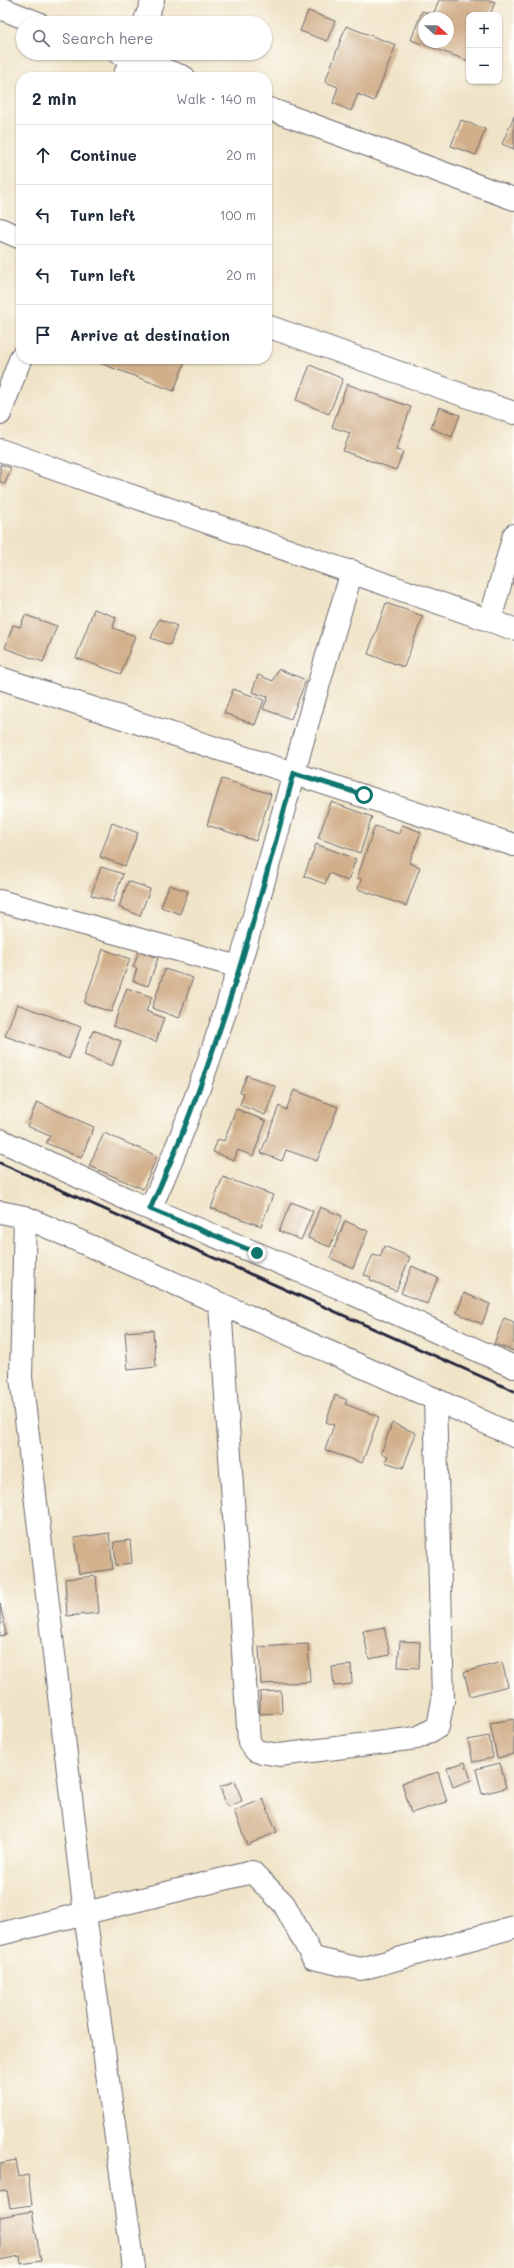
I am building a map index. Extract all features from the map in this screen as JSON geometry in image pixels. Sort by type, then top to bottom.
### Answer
[{"type":"street","points":[[147,16],[153,0]]},
{"type":"street","points":[[0,8],[20,16]]},
{"type":"street","points":[[127,60],[167,72]]},
{"type":"street","points":[[272,110],[514,199]]},
{"type":"street","points":[[0,229],[16,236]]},
{"type":"street","points":[[272,328],[514,413]]},
{"type":"street","points":[[0,414],[18,364]]},
{"type":"street","points":[[0,450],[352,571],[514,629]]},
{"type":"street","points":[[490,620],[514,535]]},
{"type":"street","points":[[150,1209],[173,1158],[238,967],[352,571]]},
{"type":"street","points":[[0,678],[514,845]]},
{"type":"street","points":[[0,901],[238,967]]},
{"type":"street","points":[[0,1140],[150,1209],[340,1288],[514,1367]]},
{"type":"street","points":[[0,1212],[25,1217],[220,1305],[435,1399],[514,1436]]},
{"type":"street","points":[[25,1217],[21,1377],[85,1914],[134,2268]]},
{"type":"street","points":[[220,1305],[248,1742],[256,1751],[279,1755],[417,1738],[438,1727],[443,1700],[435,1399]]},
{"type":"street","points":[[0,1934],[252,1872],[284,1904],[313,1958],[361,1969],[514,1927]]},
{"type":"building","points":[[439,0],[489,0],[495,2],[491,12],[466,12],[466,60],[433,48],[454,48],[454,12],[434,12]]},
{"type":"building","points":[[308,11],[335,21],[327,41],[300,31]]},
{"type":"building","points":[[418,22],[418,43],[411,40]]},
{"type":"building","points":[[346,26],[396,45],[374,101],[358,94],[351,111],[333,103],[338,87],[325,82]]},
{"type":"building","points":[[514,116],[514,149],[502,144]]},
{"type":"building","points":[[461,120],[485,129],[476,155],[451,146]]},
{"type":"building","points":[[102,364],[184,364],[174,391]]},
{"type":"building","points":[[310,365],[343,379],[329,414],[296,400]]},
{"type":"building","points":[[347,384],[411,407],[396,450],[403,452],[396,470],[343,451],[350,433],[332,427]]},
{"type":"building","points":[[439,407],[460,415],[452,437],[431,428]]},
{"type":"building","points":[[0,464],[11,468],[5,484],[0,482]]},
{"type":"building","points":[[386,603],[423,616],[404,667],[368,654]]},
{"type":"building","points":[[94,609],[116,617],[113,628],[135,636],[121,674],[76,658]]},
{"type":"building","points":[[25,615],[57,626],[43,662],[5,648],[13,625],[20,627]]},
{"type":"building","points":[[159,619],[177,626],[170,645],[151,638]]},
{"type":"building","points":[[278,669],[306,680],[291,719],[263,709],[268,697],[252,692],[258,675],[273,681]]},
{"type":"building","points":[[233,689],[264,700],[255,725],[224,713]]},
{"type":"building","points":[[222,779],[271,794],[256,841],[207,825]]},
{"type":"building","points":[[331,802],[372,817],[360,853],[318,838]]},
{"type":"building","points":[[112,823],[138,833],[125,866],[100,857]]},
{"type":"building","points":[[402,825],[421,832],[409,863],[420,867],[406,906],[358,889],[361,879],[357,878],[375,826],[399,834]]},
{"type":"building","points":[[316,844],[356,859],[348,881],[329,873],[325,884],[304,876]]},
{"type":"building","points":[[101,867],[123,874],[113,902],[91,895]]},
{"type":"building","points":[[128,881],[150,889],[140,916],[119,907]]},
{"type":"building","points":[[169,885],[188,891],[180,914],[161,907]]},
{"type":"building","points":[[103,949],[130,959],[111,1012],[84,1003]]},
{"type":"building","points":[[139,951],[158,958],[148,986],[133,981],[137,968],[133,967]]},
{"type":"building","points":[[165,969],[193,978],[179,1018],[152,1008]]},
{"type":"building","points":[[127,988],[152,997],[146,1011],[164,1018],[156,1042],[113,1026]]},
{"type":"building","points":[[17,1004],[81,1027],[69,1059],[5,1036]]},
{"type":"building","points":[[93,1030],[121,1041],[112,1066],[84,1055]]},
{"type":"building","points":[[247,1075],[276,1087],[265,1115],[240,1105],[244,1093],[240,1092]]},
{"type":"building","points":[[294,1090],[338,1107],[317,1161],[286,1150],[282,1161],[261,1153],[279,1106],[286,1110]]},
{"type":"building","points":[[37,1102],[94,1127],[81,1158],[46,1143],[50,1136],[27,1126]]},
{"type":"building","points":[[236,1109],[266,1121],[253,1156],[238,1150],[234,1160],[213,1152],[218,1139],[224,1141]]},
{"type":"building","points":[[104,1133],[157,1156],[143,1189],[89,1166]]},
{"type":"building","points":[[223,1177],[273,1195],[261,1226],[211,1208]]},
{"type":"building","points":[[291,1202],[313,1211],[301,1240],[279,1231]]},
{"type":"building","points":[[320,1207],[342,1216],[330,1247],[308,1238]]},
{"type":"building","points":[[345,1221],[368,1231],[353,1268],[330,1258]]},
{"type":"building","points":[[384,1246],[410,1257],[396,1291],[370,1280],[371,1277],[364,1275],[373,1255],[380,1257]]},
{"type":"building","points":[[412,1266],[438,1278],[427,1304],[401,1293]]},
{"type":"building","points":[[464,1293],[490,1304],[482,1324],[457,1313]]},
{"type":"building","points":[[504,1318],[514,1322],[514,1351],[494,1344]]},
{"type":"building","points":[[153,1330],[156,1367],[128,1370],[125,1332]]},
{"type":"building","points":[[335,1395],[347,1400],[345,1404],[379,1417],[362,1463],[325,1450],[334,1425],[326,1422]]},
{"type":"building","points":[[392,1423],[416,1433],[403,1468],[385,1462],[388,1456],[381,1453]]},
{"type":"building","points":[[109,1533],[113,1569],[79,1574],[74,1538]]},
{"type":"building","points":[[130,1540],[132,1563],[116,1565],[114,1542]]},
{"type":"building","points":[[96,1576],[99,1613],[67,1616],[65,1579]]},
{"type":"building","points":[[0,1603],[6,1635],[0,1636]]},
{"type":"building","points":[[384,1627],[390,1655],[369,1659],[363,1631]]},
{"type":"building","points":[[400,1641],[420,1642],[419,1668],[398,1667]]},
{"type":"building","points":[[308,1644],[310,1682],[261,1684],[259,1647]]},
{"type":"building","points":[[502,1662],[508,1686],[470,1696],[464,1672]]},
{"type":"building","points":[[351,1665],[352,1684],[334,1686],[332,1667]]},
{"type":"building","points":[[281,1691],[282,1713],[260,1714],[260,1692]]},
{"type":"building","points":[[514,1719],[514,1754],[497,1758],[490,1723]]},
{"type":"building","points":[[489,1736],[493,1758],[473,1762],[468,1740]]},
{"type":"building","points":[[465,1762],[471,1780],[453,1787],[447,1768]]},
{"type":"building","points":[[500,1763],[506,1788],[482,1794],[476,1769]]},
{"type":"building","points":[[438,1772],[447,1802],[411,1813],[402,1783]]},
{"type":"building","points":[[235,1781],[242,1801],[227,1807],[220,1787]]},
{"type":"building","points":[[263,1799],[277,1832],[247,1845],[234,1811]]},
{"type":"building","points":[[16,2160],[19,2177],[28,2175],[32,2205],[10,2208],[7,2191],[0,2192],[0,2163]]},
{"type":"building","points":[[32,2211],[41,2261],[21,2264],[20,2256],[0,2260],[0,2217]]},
{"type":"railway","points":[[0,1163],[514,1391]]},
{"type":"route","points":[[257,1253],[188,1223],[150,1209],[173,1158],[226,1006],[267,873],[294,773],[364,795]]}]
